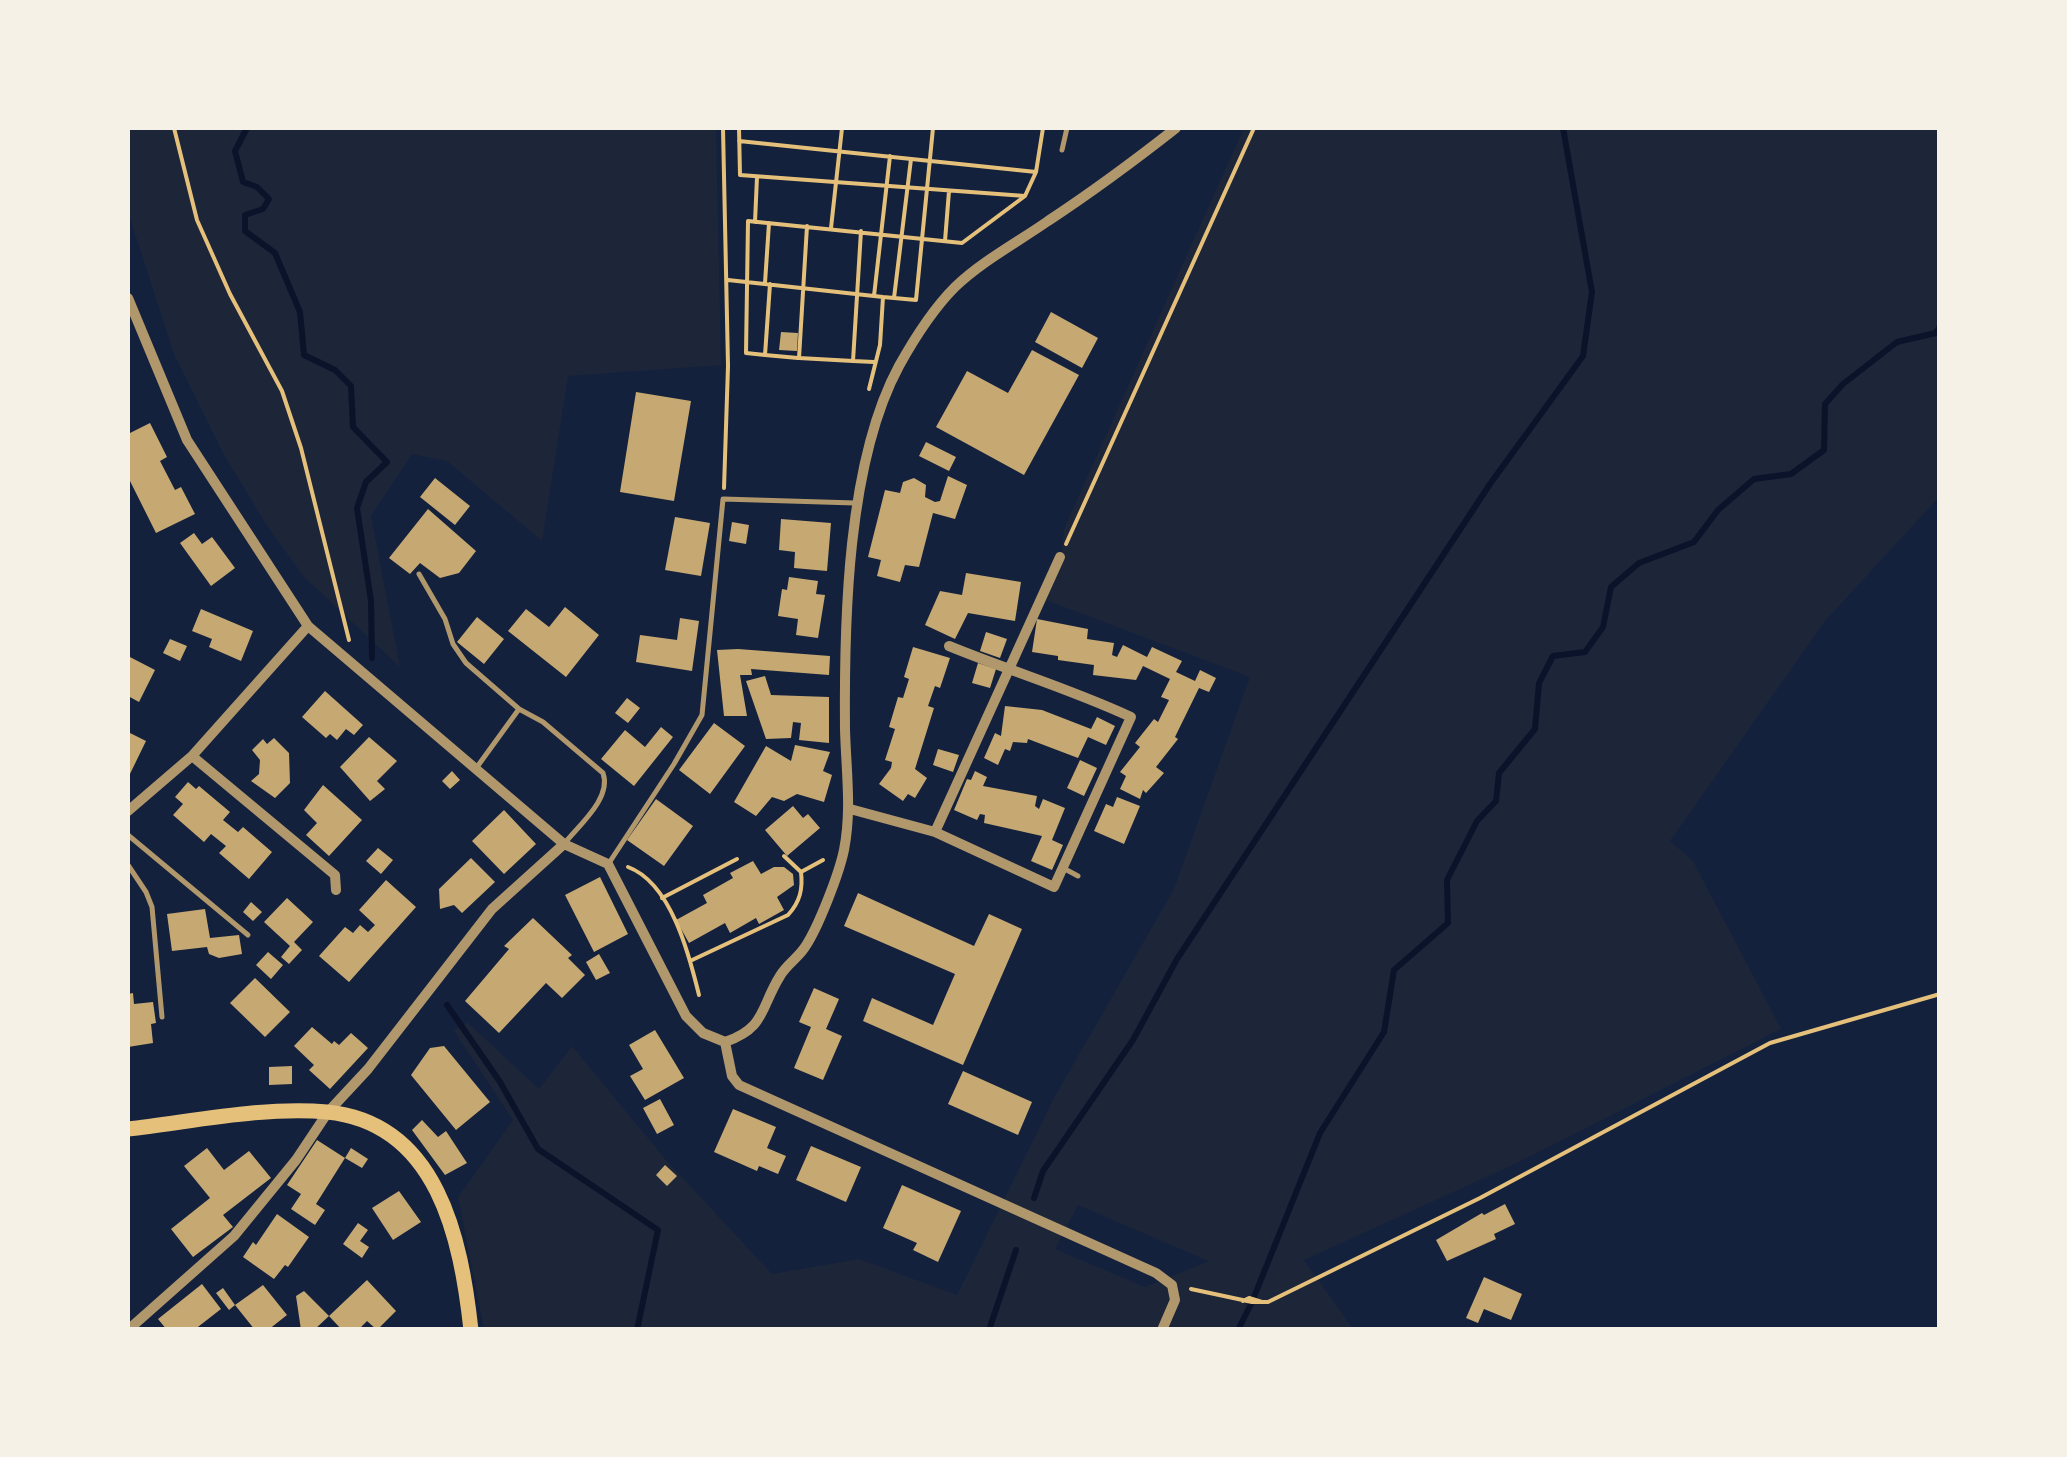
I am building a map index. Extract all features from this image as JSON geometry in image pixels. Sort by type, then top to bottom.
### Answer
[{"type":"main road","points":[[128,1129],[268,1114],[328,1112],[378,1126],[408,1148],[432,1178],[449,1216],[468,1297],[471,1330]]},
{"type":"street","points":[[128,298],[186,440],[308,626],[564,844],[608,864],[686,1016],[703,1034],[726,1042],[746,1035],[762,1017],[780,975],[806,946],[840,868],[850,810],[845,635],[858,503],[876,416],[898,367],[933,312],[956,285],[1110,180],[1176,128]]},
{"type":"street","points":[[935,832],[1060,557]]},
{"type":"street","points":[[128,811],[192,756],[308,626]]},
{"type":"street","points":[[850,810],[935,832],[1054,887],[1131,717],[1076,691],[949,646]]},
{"type":"street","points":[[192,756],[336,875],[336,890]]},
{"type":"street","points":[[128,795],[139,801]]},
{"type":"street","points":[[128,1330],[234,1236],[296,1160],[328,1112],[368,1069],[492,910],[564,844]]},
{"type":"street","points":[[726,1042],[732,1076],[740,1085],[1156,1273],[1172,1285],[1174,1300],[1162,1330]]},
{"type":"lane","points":[[1062,150],[1067,128]]},
{"type":"lane","points":[[608,864],[702,714],[723,498],[858,503]]},
{"type":"lane","points":[[419,574],[445,619],[452,644],[466,663],[604,773],[604,795],[564,844]]},
{"type":"lane","points":[[475,770],[519,709]]},
{"type":"lane","points":[[128,835],[248,935]]},
{"type":"lane","points":[[128,865],[152,906],[162,1017]]},
{"type":"lane","points":[[1063,868],[1078,876]]},
{"type":"path","points":[[174,128],[197,220],[230,294],[282,392],[301,448],[349,632],[350,662]]},
{"type":"path","points":[[723,128],[728,280],[723,498]]},
{"type":"path","points":[[739,128],[740,175],[1024,196]]},
{"type":"path","points":[[830,228],[842,128]]},
{"type":"path","points":[[728,280],[916,300],[933,128]]},
{"type":"path","points":[[876,362],[746,353],[748,221],[962,243],[1024,196],[1036,172],[1043,128]]},
{"type":"path","points":[[1060,557],[1254,128]]},
{"type":"path","points":[[739,141],[1036,172]]},
{"type":"path","points":[[874,296],[890,156]]},
{"type":"path","points":[[894,298],[911,158]]},
{"type":"path","points":[[755,222],[757,176]]},
{"type":"path","points":[[945,241],[949,192]]},
{"type":"path","points":[[764,356],[769,223]]},
{"type":"path","points":[[799,358],[807,226]]},
{"type":"path","points":[[853,360],[861,231]]},
{"type":"path","points":[[876,416],[868,395],[884,297]]},
{"type":"path","points":[[690,960],[788,915],[796,906],[802,884],[801,872],[784,856]]},
{"type":"path","points":[[662,898],[738,859]]},
{"type":"path","points":[[608,864],[644,873],[662,898],[686,945],[699,995]]},
{"type":"path","points":[[1172,1285],[1260,1300],[1480,1198],[1770,1043],[1940,994]]},
{"type":"shaded area","points":[[128,128],[716,128],[721,365],[568,376],[542,541],[447,461],[412,454],[371,516],[400,667],[304,577],[267,526],[223,453],[174,354],[128,212]]},
{"type":"shaded area","points":[[1244,128],[1939,128],[1939,497],[1825,621],[1670,841],[1693,861],[1781,1029],[1517,1163],[1304,1260],[1353,1329],[484,1329],[458,1197],[513,1120],[454,1031],[467,1022],[539,1089],[572,1046],[666,1160],[772,1274],[859,1259],[957,1295],[1054,1098],[1174,889],[1250,677],[1040,598],[1062,552],[1064,529]],"holes":[[[1078,1205],[1208,1261],[1145,1287],[1055,1249]]]},
{"type":"building","points":[[1051,312],[1098,338],[1082,368],[1035,342]]},
{"type":"building","points":[[781,332],[798,333],[797,351],[779,350]]},
{"type":"building","points":[[1032,350],[1079,375],[1024,475],[936,427],[967,371],[1008,393]]},
{"type":"building","points":[[636,392],[691,401],[674,501],[620,492]]},
{"type":"building","points":[[150,423],[167,457],[160,461],[175,490],[181,487],[195,514],[156,533],[128,477],[128,434]]},
{"type":"building","points":[[926,442],[956,457],[949,471],[919,456]]},
{"type":"building","points":[[948,476],[967,485],[955,519],[933,513],[919,567],[905,565],[900,582],[877,576],[881,560],[868,557],[885,490],[900,493],[903,482],[914,478],[926,485],[925,497],[940,501]]},
{"type":"building","points":[[435,478],[470,506],[455,525],[420,497]]},
{"type":"building","points":[[428,509],[476,551],[459,573],[440,578],[420,563],[410,574],[389,558]]},
{"type":"building","points":[[675,517],[710,523],[701,576],[665,570]]},
{"type":"building","points":[[781,519],[831,523],[827,571],[794,568],[795,552],[779,550]]},
{"type":"building","points":[[732,522],[749,525],[746,544],[729,541]]},
{"type":"building","points":[[194,533],[202,544],[212,537],[235,568],[211,586],[180,543]]},
{"type":"building","points":[[966,573],[1021,582],[1015,621],[968,613],[955,639],[925,625],[940,591],[962,595]]},
{"type":"building","points":[[789,577],[818,581],[816,594],[825,595],[818,638],[796,635],[798,619],[778,616],[782,589],[787,590]]},
{"type":"building","points":[[565,607],[599,635],[566,677],[508,631],[526,609],[549,627]]},
{"type":"building","points":[[201,609],[253,631],[241,661],[209,647],[212,639],[192,631]]},
{"type":"building","points":[[477,617],[504,639],[484,664],[457,642]]},
{"type":"building","points":[[680,618],[699,621],[692,671],[636,662],[640,635],[677,640]]},
{"type":"building","points":[[1037,619],[1088,629],[1087,639],[1114,643],[1112,655],[1117,657],[1123,645],[1147,657],[1152,647],[1182,661],[1176,672],[1195,681],[1200,670],[1216,678],[1209,692],[1199,688],[1175,737],[1178,739],[1156,767],[1164,773],[1146,793],[1143,790],[1140,799],[1120,789],[1126,776],[1120,772],[1140,747],[1135,743],[1154,719],[1158,722],[1169,700],[1161,697],[1170,679],[1143,666],[1136,680],[1093,675],[1094,665],[1032,652]]},
{"type":"building","points":[[986,632],[1007,639],[1000,658],[980,651]]},
{"type":"building","points":[[170,639],[187,646],[180,661],[163,653]]},
{"type":"building","points":[[913,647],[950,658],[940,688],[935,686],[928,706],[934,708],[915,769],[927,778],[915,798],[908,794],[903,801],[879,784],[891,768],[892,762],[885,760],[895,729],[889,727],[898,697],[903,698],[909,679],[904,677]]},
{"type":"building","points":[[717,650],[830,656],[829,675],[751,669],[752,675],[740,675],[747,716],[724,716]]},
{"type":"building","points":[[128,656],[155,670],[139,702],[128,696]]},
{"type":"building","points":[[978,663],[996,669],[990,688],[972,683]]},
{"type":"building","points":[[765,676],[771,695],[829,697],[829,743],[799,740],[801,723],[793,722],[791,738],[766,739],[746,681]]},
{"type":"building","points":[[325,691],[363,725],[354,735],[346,729],[337,740],[330,734],[326,738],[302,717]]},
{"type":"building","points":[[627,698],[640,708],[628,723],[615,713]]},
{"type":"building","points":[[1005,706],[1042,710],[1091,729],[1097,717],[1115,726],[1106,745],[1088,737],[1078,758],[1028,739],[1027,743],[1013,742],[998,765],[984,758],[995,733],[1001,736]]},
{"type":"building","points":[[714,723],[745,746],[710,794],[679,770]]},
{"type":"building","points":[[661,727],[673,737],[634,786],[601,759],[625,730],[645,747]]},
{"type":"building","points":[[128,732],[146,741],[128,778]]},
{"type":"building","points":[[369,737],[397,761],[377,781],[385,789],[370,801],[340,767]]},
{"type":"building","points":[[274,738],[289,753],[290,783],[275,798],[251,781],[259,774],[260,760],[252,750],[263,739],[267,744]]},
{"type":"building","points":[[795,745],[830,752],[823,771],[832,775],[824,802],[797,794],[784,801],[772,797],[756,816],[734,802],[766,746],[791,761]]},
{"type":"building","points":[[938,749],[959,755],[953,772],[933,765]]},
{"type":"building","points":[[1080,760],[1097,768],[1084,796],[1067,788]]},
{"type":"building","points":[[452,771],[460,780],[450,789],[442,781]]},
{"type":"building","points":[[975,771],[987,777],[983,786],[1037,796],[1035,806],[1039,809],[1043,799],[1065,808],[1052,840],[1063,845],[1052,870],[1031,861],[1042,836],[984,823],[985,815],[980,814],[977,820],[954,810],[967,779],[971,780]]},
{"type":"building","points":[[188,782],[196,789],[199,786],[230,812],[223,820],[238,832],[243,827],[272,852],[249,879],[219,853],[226,846],[211,834],[204,842],[173,815],[183,804],[175,797]]},
{"type":"building","points":[[323,785],[362,820],[329,856],[306,835],[317,823],[304,810]]},
{"type":"building","points":[[1117,797],[1140,806],[1124,844],[1094,831],[1106,804],[1113,807]]},
{"type":"building","points":[[656,799],[693,826],[664,866],[627,840]]},
{"type":"building","points":[[793,806],[803,818],[808,814],[820,828],[787,856],[765,830]]},
{"type":"building","points":[[504,810],[536,844],[504,874],[472,841]]},
{"type":"building","points":[[378,848],[393,860],[381,874],[366,861]]},
{"type":"building","points":[[471,858],[495,882],[462,913],[454,905],[440,909],[439,889]]},
{"type":"building","points":[[753,861],[761,874],[784,867],[793,874],[794,885],[777,897],[784,910],[759,924],[756,918],[730,933],[725,923],[689,943],[676,920],[707,903],[703,895],[733,878],[730,873]]},
{"type":"building","points":[[600,877],[628,934],[594,952],[565,895]]},
{"type":"building","points":[[386,880],[416,907],[349,982],[319,956],[345,927],[353,933],[360,925],[368,932],[375,925],[359,910]]},
{"type":"building","points":[[858,893],[974,946],[989,914],[1022,929],[963,1065],[863,1021],[872,998],[933,1025],[955,974],[844,926]]},
{"type":"building","points":[[287,898],[313,922],[294,942],[302,950],[289,964],[281,957],[290,946],[264,922]]},
{"type":"building","points":[[251,902],[262,912],[253,921],[243,912]]},
{"type":"building","points":[[205,909],[210,938],[239,935],[242,954],[219,958],[209,954],[207,947],[172,951],[167,914]]},
{"type":"building","points":[[533,918],[572,955],[568,958],[585,975],[562,998],[546,983],[499,1033],[465,1001],[509,949],[504,946]]},
{"type":"building","points":[[268,952],[283,965],[271,979],[256,965]]},
{"type":"building","points":[[599,954],[610,973],[596,980],[586,962]]},
{"type":"building","points":[[255,978],[290,1012],[265,1037],[230,1003]]},
{"type":"building","points":[[814,988],[839,999],[826,1029],[842,1036],[823,1080],[794,1068],[811,1027],[799,1022]]},
{"type":"building","points":[[133,993],[134,1004],[153,1002],[156,1023],[151,1024],[153,1043],[128,1047],[128,994]]},
{"type":"building","points":[[312,1027],[332,1044],[334,1041],[339,1045],[351,1033],[368,1048],[330,1089],[309,1070],[314,1065],[294,1046]]},
{"type":"building","points":[[655,1030],[684,1078],[645,1100],[630,1076],[643,1069],[629,1045]]},
{"type":"building","points":[[444,1046],[490,1102],[456,1130],[411,1075],[430,1048]]},
{"type":"building","points":[[292,1066],[292,1084],[269,1085],[269,1067]]},
{"type":"building","points":[[963,1071],[1032,1102],[1018,1135],[948,1104]]},
{"type":"building","points":[[660,1099],[674,1125],[657,1134],[643,1108]]},
{"type":"building","points":[[733,1109],[776,1127],[767,1148],[786,1156],[778,1174],[759,1166],[757,1171],[714,1152]]},
{"type":"building","points":[[422,1120],[438,1137],[446,1131],[467,1163],[445,1175],[412,1130]]},
{"type":"building","points":[[317,1140],[345,1158],[316,1204],[325,1210],[315,1225],[291,1209],[301,1194],[287,1185]]},
{"type":"building","points":[[811,1146],[861,1167],[846,1202],[796,1180]]},
{"type":"building","points":[[207,1148],[224,1170],[249,1151],[271,1178],[223,1215],[233,1227],[193,1257],[171,1229],[210,1198],[184,1166]]},
{"type":"building","points":[[351,1148],[368,1159],[362,1168],[345,1158]]},
{"type":"building","points":[[665,1165],[677,1176],[667,1186],[656,1175]]},
{"type":"building","points":[[902,1185],[961,1211],[938,1262],[913,1250],[917,1243],[883,1228]]},
{"type":"building","points":[[399,1191],[421,1222],[393,1240],[372,1208]]},
{"type":"building","points":[[1505,1204],[1515,1224],[1494,1234],[1496,1239],[1447,1261],[1436,1240]]},
{"type":"building","points":[[277,1214],[309,1237],[288,1267],[285,1265],[274,1279],[243,1257]]},
{"type":"building","points":[[358,1223],[368,1230],[360,1241],[369,1247],[362,1258],[343,1244]]},
{"type":"building","points":[[1484,1277],[1522,1294],[1511,1320],[1484,1309],[1478,1323],[1466,1318]]},
{"type":"building","points":[[367,1280],[396,1311],[377,1330],[367,1321],[358,1330],[342,1330],[329,1316]]},
{"type":"building","points":[[202,1284],[221,1309],[194,1330],[167,1330],[158,1319]]},
{"type":"building","points":[[263,1285],[287,1315],[268,1330],[255,1330],[235,1305]]},
{"type":"building","points":[[223,1288],[235,1305],[229,1310],[216,1293]]},
{"type":"building","points":[[304,1291],[329,1316],[314,1330],[301,1330],[296,1296]]},
{"type":"waterway","points":[[247,128],[235,151],[243,182],[257,187],[269,199],[263,209],[245,215],[245,231],[275,253],[300,312],[304,355],[335,370],[351,386],[353,427],[387,462],[366,482],[357,508],[371,601],[372,658]]},
{"type":"waterway","points":[[1034,1198],[1043,1171],[1133,1040],[1177,959],[1490,484],[1583,356],[1592,292],[1563,128]]},
{"type":"waterway","points":[[1238,1330],[1320,1133],[1384,1032],[1394,970],[1448,923],[1447,880],[1477,821],[1496,801],[1499,773],[1535,729],[1539,683],[1553,656],[1585,652],[1603,627],[1611,587],[1639,563],[1694,542],[1718,510],[1754,479],[1791,474],[1824,450],[1825,404],[1843,384],[1897,342],[1936,333],[1940,326]]},
{"type":"waterway","points":[[447,1005],[500,1082],[538,1149],[658,1230],[637,1330]]},
{"type":"waterway","points":[[989,1330],[1016,1250]]}]
